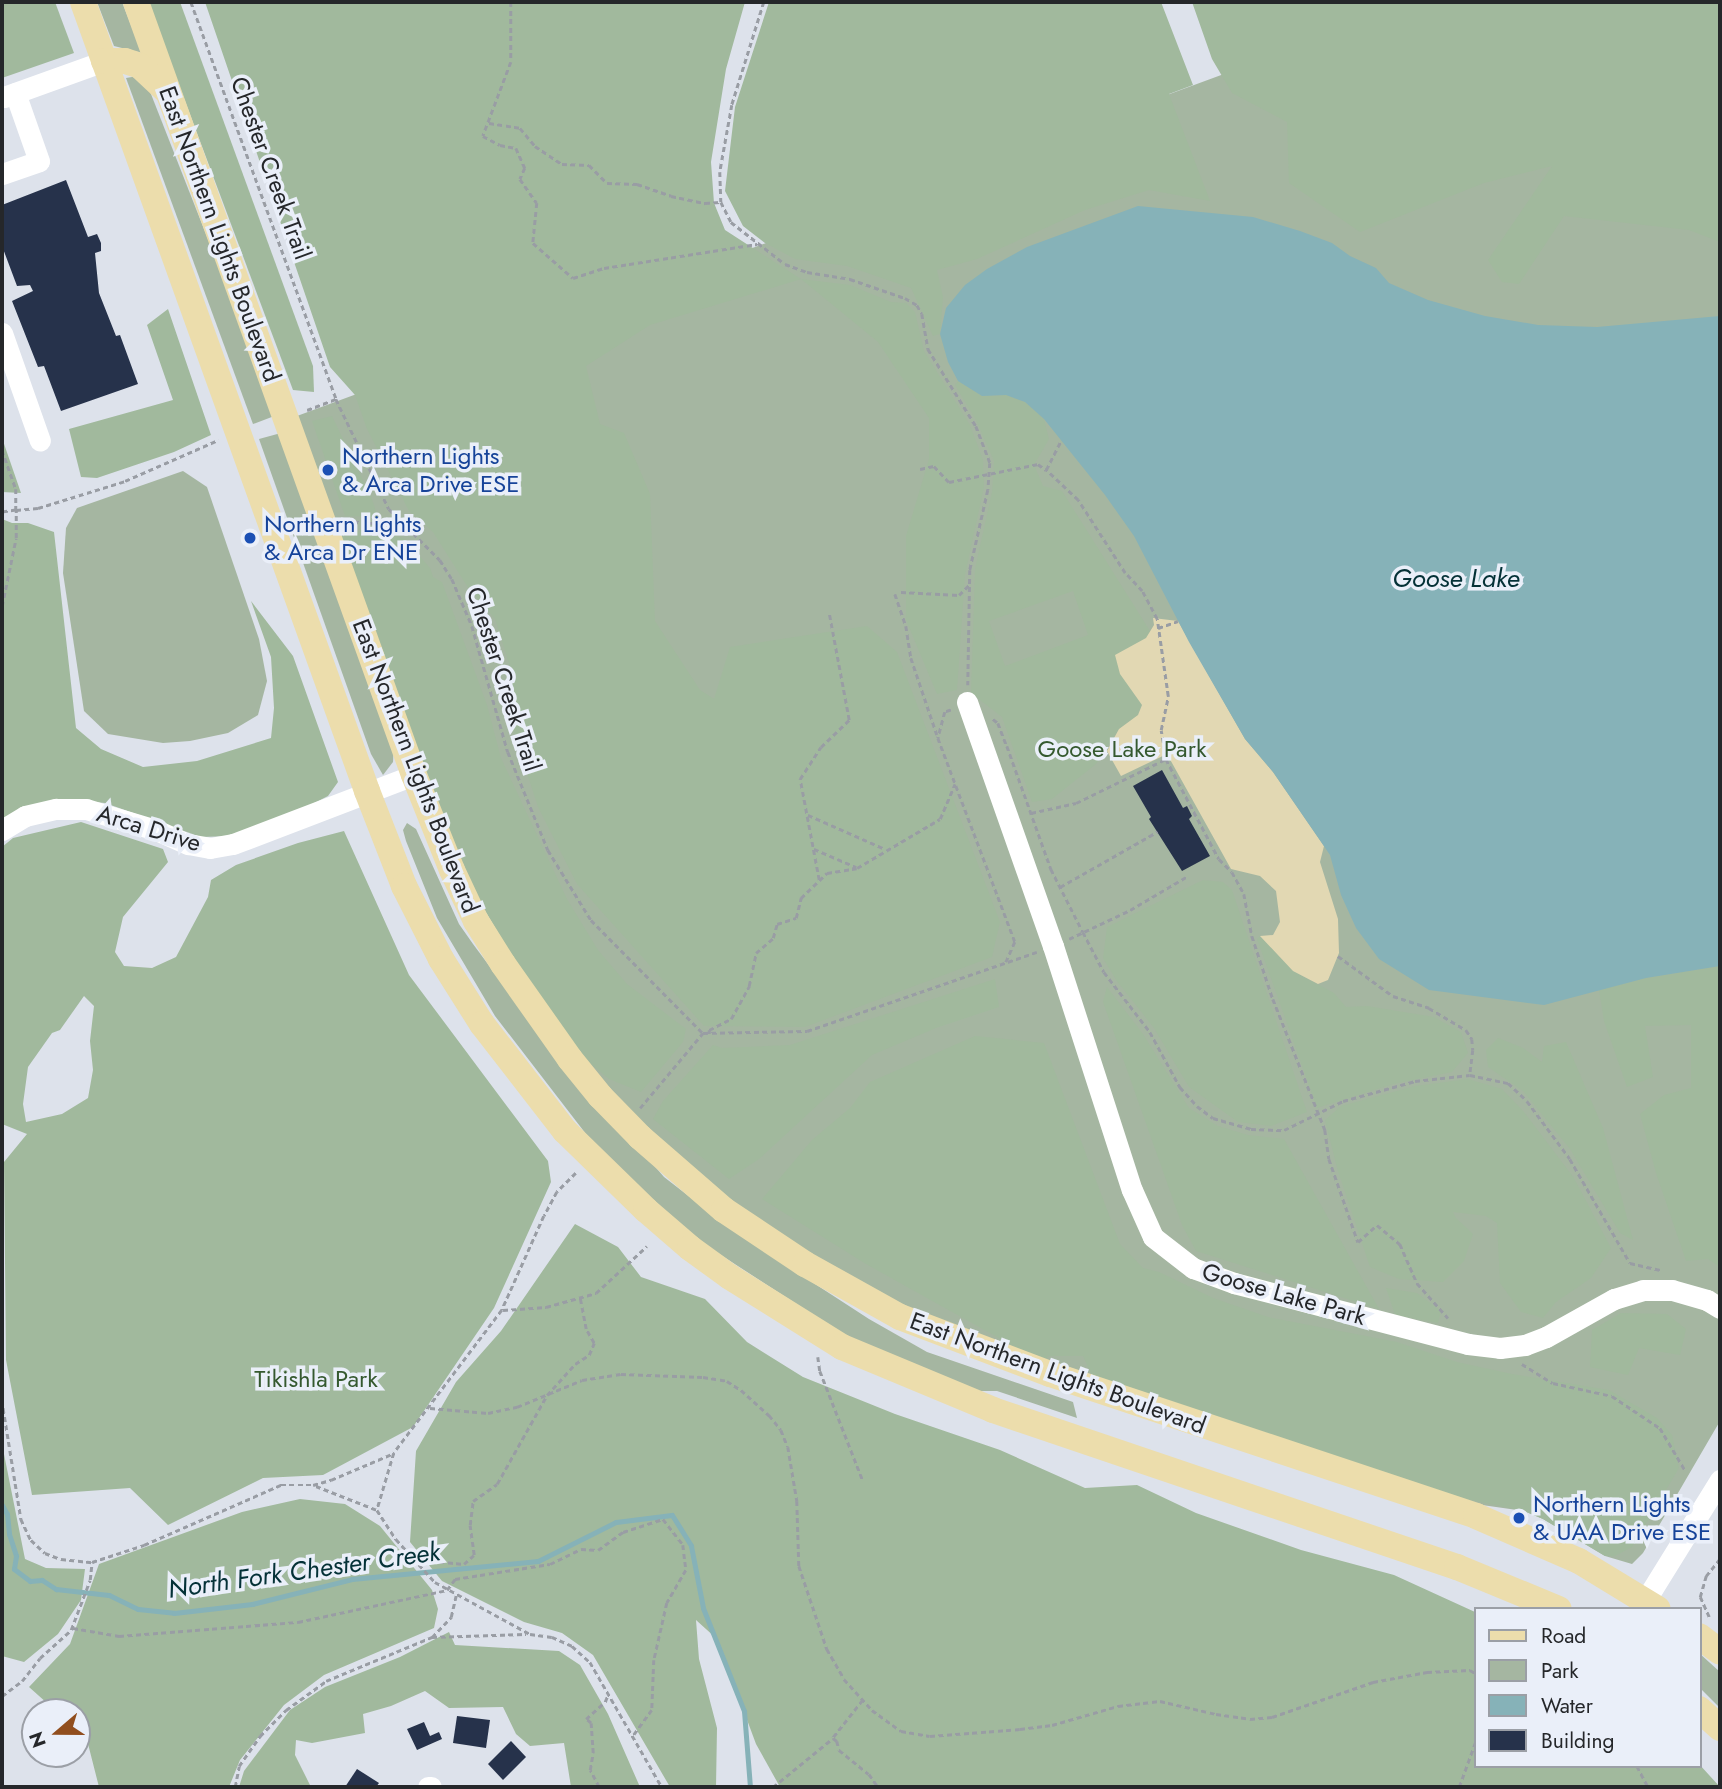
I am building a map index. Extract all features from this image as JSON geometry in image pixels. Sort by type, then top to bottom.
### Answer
[{"type":"main road","name":"East Northern Lights Boulevard","points":[[83,2],[367,791],[404,886],[441,959],[482,1024],[565,1131],[655,1218],[730,1277],[842,1347],[993,1410],[1457,1567],[1509,1586],[1555,1607]]},
{"type":"main road","name":"East Northern Lights Boulevard","points":[[136,2],[414,775],[476,921],[570,1059],[640,1137],[724,1210],[763,1238],[900,1317],[1051,1374],[1476,1516],[1579,1561],[1648,1606]]},
{"type":"main road","points":[[104,61],[125,61],[140,66],[169,94]]},
{"type":"main road","points":[[1707,1628],[1720,1652]]},
{"type":"main road","points":[[1701,1711],[1720,1728]]},
{"type":"street","points":[[2,174],[39,160],[9,95],[104,61]]},
{"type":"street","points":[[2,333],[40,441]]},
{"type":"street","name":"Goose Lake Park","points":[[967,702],[1053,946],[1132,1191],[1153,1237],[1193,1268],[1234,1283],[1468,1344],[1504,1348],[1546,1337],[1614,1299],[1643,1290],[1672,1290],[1707,1300],[1720,1308]]},
{"type":"street","name":"Arca Drive","points":[[2,830],[25,816],[56,809],[86,809],[156,830],[188,844],[210,848],[233,844],[414,775]]},
{"type":"street","points":[[1648,1606],[1720,1480]]},
{"type":"path","name":"Chester Creek Trail","points":[[191,2],[336,399],[373,478],[402,525],[440,560],[461,596],[520,785],[548,850],[576,899],[592,920],[703,1033]]},
{"type":"path","points":[[511,2],[511,62],[483,136],[499,145],[516,148],[525,168],[520,179],[537,203],[533,243],[573,278],[604,268],[757,244]]},
{"type":"path","points":[[764,2],[732,105],[720,172],[721,202],[731,222],[785,264],[807,272],[850,279],[917,305],[922,314],[928,349],[976,426],[990,463],[970,584],[967,702]]},
{"type":"path","points":[[489,123],[520,128],[535,146],[562,164],[589,165],[607,183],[637,184],[671,196],[705,203],[721,202]]},
{"type":"path","points":[[304,411],[336,399]]},
{"type":"path","points":[[1046,470],[1060,442]]},
{"type":"path","points":[[2,512],[38,508],[125,481],[201,449]]},
{"type":"path","points":[[2,450],[16,489],[16,538],[2,606]]},
{"type":"path","points":[[920,468],[934,466],[949,482],[975,474],[989,474],[1038,464],[1078,500],[1125,573],[1142,591],[1158,628],[1168,696],[1161,730],[1166,759],[1219,859],[1232,872],[1244,894],[1252,936],[1325,1130],[1329,1159],[1358,1242],[1377,1225],[1400,1244],[1417,1283],[1449,1320]]},
{"type":"path","points":[[343,521],[402,525]]},
{"type":"path","points":[[901,592],[960,595],[970,584]]},
{"type":"path","points":[[895,594],[906,626],[911,658],[920,678],[938,738],[1015,942],[1006,962]]},
{"type":"path","points":[[819,880],[800,779],[821,747],[849,720],[829,613]]},
{"type":"path","points":[[1158,628],[1178,621]]},
{"type":"path","points":[[938,738],[945,712],[967,702],[979,707],[998,723],[1060,887],[1104,972],[1150,1032],[1180,1087],[1197,1106],[1213,1118],[1251,1129],[1284,1130],[1343,1101],[1415,1081],[1469,1075],[1508,1083],[1527,1101],[1570,1159],[1630,1263],[1663,1271]]},
{"type":"path","points":[[1031,813],[1076,803],[1166,759]]},
{"type":"path","points":[[709,1034],[709,1030],[731,1019],[749,986],[756,953],[773,938],[777,924],[796,918],[801,898],[827,873],[858,868],[940,819],[955,784]]},
{"type":"path","points":[[808,815],[886,849]]},
{"type":"path","points":[[1060,887],[1157,832]]},
{"type":"path","points":[[814,849],[858,868]]},
{"type":"path","points":[[652,1095],[703,1033],[807,1031],[1053,946],[1130,911],[1186,877]]},
{"type":"path","points":[[1338,957],[1393,996],[1429,1009],[1466,1030],[1472,1039],[1474,1050],[1469,1075]]},
{"type":"path","points":[[377,1510],[394,1453],[502,1310],[557,1192]]},
{"type":"path","points":[[502,1310],[546,1307],[596,1293],[647,1246]]},
{"type":"path","points":[[416,1561],[464,1564],[474,1555],[470,1525],[473,1501],[497,1484],[547,1395],[561,1377],[589,1355],[594,1343],[586,1329],[580,1298]]},
{"type":"path","points":[[1504,1348],[1517,1361],[1553,1383],[1612,1396],[1660,1428],[1685,1470]]},
{"type":"path","points":[[818,1350],[820,1371],[863,1481]]},
{"type":"path","points":[[430,1408],[488,1413],[517,1407],[582,1380],[621,1374],[703,1377],[727,1381],[769,1415],[781,1430],[788,1447],[797,1501],[799,1566],[827,1649],[844,1679],[863,1700],[901,1731],[930,1736],[1052,1724],[1118,1706],[1160,1702],[1250,1719],[1272,1717],[1373,1682],[1427,1672],[1470,1670],[1474,1672]]},
{"type":"path","points":[[2,1400],[21,1519],[31,1540],[45,1553],[61,1559],[92,1562],[144,1545],[281,1485],[313,1485],[335,1491],[377,1510],[435,1582],[530,1634]]},
{"type":"path","points":[[313,1485],[394,1453]]},
{"type":"path","points":[[72,1628],[119,1636],[298,1622],[447,1590],[456,1579],[550,1564],[581,1549],[598,1549],[623,1532],[663,1520],[682,1545],[686,1570],[667,1603],[654,1660],[652,1710],[632,1738]]},
{"type":"path","points":[[1707,1628],[1707,1615],[1700,1597],[1706,1576],[1720,1559]]},
{"type":"path","points":[[2,1696],[22,1681],[72,1628],[90,1580],[92,1562]]},
{"type":"path","points":[[432,1637],[451,1616],[456,1595]]},
{"type":"path","points":[[235,1787],[239,1766],[260,1736],[286,1710],[327,1681],[432,1637],[530,1634],[552,1637],[572,1646],[590,1662],[662,1787]]},
{"type":"path","points":[[599,1787],[590,1770],[589,1761],[593,1753],[591,1723],[586,1719],[605,1702],[608,1694]]},
{"type":"path","points":[[773,1787],[833,1738],[863,1700]]},
{"type":"path","points":[[833,1738],[837,1741],[839,1751],[869,1774],[878,1787]]},
{"type":"path","points":[[1459,1787],[1474,1746]]},
{"type":"path","points":[[1638,1768],[1648,1787]]},
{"type":"green space","points":[[2,2],[55,2],[74,53],[2,78]]},
{"type":"green space","points":[[97,2],[122,2],[142,53],[114,46]]},
{"type":"green space","points":[[148,2],[180,2],[313,366],[314,392],[293,390]]},
{"type":"green space","points":[[205,2],[745,2],[726,69],[711,162],[714,203],[725,230],[801,279],[650,325],[586,366],[600,424],[624,433],[650,494],[655,621],[700,690],[714,699],[730,647],[867,626],[897,652],[1000,922],[992,957],[805,1027],[704,1026],[577,884],[538,807],[511,723],[512,673],[495,619],[467,586],[433,532],[409,511],[367,429],[355,395],[330,367]]},
{"type":"green space","points":[[769,2],[1161,2],[1193,85],[1169,94],[1210,201],[1149,190],[1085,210],[977,259],[937,270],[943,297],[940,334],[933,336],[911,288],[847,266],[795,259],[765,243],[743,226],[725,191],[735,107]]},
{"type":"green space","points":[[1192,2],[1720,2],[1720,242],[1689,230],[1564,216],[1519,284],[1502,282],[1488,260],[1552,166],[1484,183],[1360,232],[1289,183],[1287,122],[1232,93],[1212,59]]},
{"type":"green space","name":"Goose Lake Park","points":[[1419,2],[1720,2],[1720,1421],[1643,1553],[1632,1564],[1605,1556],[1543,1519],[1524,1511],[1454,1501],[924,1320],[752,1220],[618,1101],[577,1050],[465,877],[297,416]]},
{"type":"green space","points":[[138,76],[149,89],[277,415],[253,424],[126,78]]},
{"type":"green space","points":[[801,279],[850,285],[891,302],[906,303],[915,312],[924,351],[970,425],[983,460],[984,487],[965,575],[957,690],[937,694],[906,620],[906,536],[929,459],[929,418],[878,342]]},
{"type":"green space","points":[[168,309],[211,435],[174,452],[97,478],[81,477],[69,429],[173,400],[147,325]]},
{"type":"green space","points":[[958,381],[982,396],[1006,395],[1025,402],[1044,419],[1049,439],[1034,465],[1043,486],[1062,491],[1150,631],[1133,693],[1142,704],[1138,715],[1119,729],[1096,764],[1052,799],[1032,802],[1002,717],[971,693],[975,569],[992,492],[994,461],[976,420],[955,385]],"holes":[[[1073,591],[1088,635],[1005,666],[989,621]]]},
{"type":"green space","points":[[332,416],[378,517],[345,516],[312,421]]},
{"type":"green space","points":[[281,433],[394,743],[393,762],[383,775],[371,754],[259,439]]},
{"type":"green space","points":[[2,438],[21,493],[2,492]]},
{"type":"green space","points":[[183,471],[207,487],[259,639],[267,681],[258,715],[228,733],[190,741],[163,743],[108,734],[84,711],[63,573],[66,528],[77,508]]},
{"type":"green space","points":[[2,519],[12,523],[28,523],[54,532],[76,728],[101,749],[143,767],[197,761],[271,738],[274,708],[271,657],[251,601],[293,656],[338,782],[328,796],[285,818],[232,836],[201,837],[105,803],[83,801],[2,818]]},
{"type":"green space","points":[[370,528],[405,539],[430,568],[433,577],[442,582],[487,705],[501,758],[567,899],[598,950],[627,984],[686,1029],[683,1042],[641,1092],[609,1079],[581,1056],[532,990],[465,877],[339,536]]},
{"type":"green space","name":"Tikishla Park","points":[[81,822],[163,849],[168,862],[123,917],[115,952],[124,966],[152,968],[176,957],[208,897],[211,880],[236,865],[298,843],[344,831],[409,975],[548,1161],[551,1182],[494,1308],[413,1427],[323,1475],[263,1478],[168,1525],[130,1488],[32,1495],[6,1360],[4,1162],[27,1134],[2,1124],[2,847],[13,838]],"holes":[[[84,996],[94,1006],[90,1041],[93,1070],[88,1098],[62,1114],[26,1122],[23,1104],[28,1067],[52,1033],[60,1030]]]},
{"type":"green space","points":[[407,823],[416,829],[459,924],[473,944],[534,1026],[664,1177],[735,1232],[869,1319],[927,1352],[1073,1402],[1077,1418],[997,1391],[966,1391],[844,1335],[704,1244],[630,1180],[586,1134],[495,1016],[437,918],[406,841],[403,830]]},
{"type":"green space","points":[[1203,880],[1223,882],[1232,890],[1307,1112],[1271,1126],[1238,1122],[1189,1087],[1154,1028],[1116,980],[1103,958],[1107,927]]},
{"type":"green space","points":[[1260,936],[1293,971],[1334,993],[1346,1007],[1367,1006],[1434,1017],[1461,1032],[1468,1053],[1452,1072],[1393,1084],[1317,1108],[1257,939]]},
{"type":"green space","points":[[1720,966],[1720,1267],[1708,1259],[1686,1261],[1656,1173],[1640,1114],[1664,1095],[1691,1088],[1691,1025],[1645,1026],[1653,1077],[1627,1087],[1604,1021],[1599,990],[1646,978]]},
{"type":"green space","points":[[995,979],[999,1007],[936,1028],[872,1055],[759,1159],[729,1179],[653,1119],[663,1101],[713,1045],[722,1048],[790,1045]]},
{"type":"green space","points":[[1107,987],[1143,1034],[1189,1108],[1218,1126],[1248,1135],[1284,1139],[1379,1309],[1196,1251],[1182,1225],[1103,1002]]},
{"type":"green space","points":[[975,1036],[1044,1043],[1120,1244],[1143,1268],[1159,1272],[1213,1298],[1268,1317],[1397,1342],[1457,1362],[1512,1374],[1609,1390],[1657,1418],[1672,1435],[1679,1468],[1632,1547],[1615,1556],[1605,1556],[1543,1519],[1524,1511],[1446,1495],[1094,1380],[1083,1356],[1049,1356],[1042,1362],[866,1264],[762,1199],[812,1140],[850,1108],[870,1082]]},
{"type":"green space","points":[[1498,1038],[1523,1048],[1542,1062],[1544,1046],[1566,1042],[1603,1128],[1633,1240],[1620,1233],[1570,1149],[1523,1091],[1488,1067],[1486,1050]]},
{"type":"green space","points":[[1468,1079],[1502,1089],[1524,1112],[1574,1178],[1611,1248],[1591,1278],[1556,1302],[1543,1318],[1521,1312],[1500,1283],[1497,1223],[1486,1216],[1453,1212],[1473,1234],[1464,1261],[1443,1282],[1399,1279],[1370,1267],[1337,1168],[1325,1120],[1341,1106],[1415,1086]]},
{"type":"green space","points":[[575,1224],[618,1247],[641,1277],[705,1299],[747,1342],[803,1377],[895,1414],[1000,1450],[1085,1488],[1137,1485],[1196,1513],[1301,1550],[1394,1575],[1474,1612],[1474,1768],[1701,1766],[1720,1787],[780,1787],[756,1744],[717,1639],[696,1620],[699,1659],[717,1728],[716,1787],[670,1787],[593,1655],[562,1633],[524,1622],[442,1581],[410,1542],[416,1451],[456,1382],[501,1331]]},
{"type":"green space","points":[[1386,1288],[1417,1293],[1441,1311],[1438,1323],[1395,1315]]},
{"type":"green space","points":[[1621,1313],[1667,1314],[1686,1329],[1680,1355],[1639,1348],[1628,1375],[1590,1367],[1592,1330]]},
{"type":"green space","points":[[2,1444],[25,1559],[46,1568],[85,1569],[81,1600],[58,1634],[24,1662],[2,1656]]},
{"type":"green space","points":[[300,1499],[345,1504],[380,1526],[432,1590],[438,1609],[434,1628],[324,1675],[284,1705],[240,1760],[229,1787],[99,1787],[91,1756],[91,1698],[41,1698],[29,1687],[70,1644],[99,1564],[242,1512]]},
{"type":"green space","points":[[449,1632],[455,1645],[559,1651],[580,1665],[608,1714],[640,1787],[571,1787],[564,1743],[530,1746],[516,1734],[503,1707],[449,1708],[425,1691],[391,1706],[363,1714],[365,1733],[312,1743],[296,1740],[295,1755],[311,1787],[239,1787],[244,1771],[290,1710],[325,1687],[400,1657]]},
{"type":"green space","points":[[1701,1655],[1720,1672],[1720,1708],[1701,1689]]},
{"type":"sand","points":[[1153,618],[1178,621],[1245,739],[1273,772],[1324,846],[1320,862],[1338,919],[1339,953],[1328,980],[1318,984],[1293,971],[1260,936],[1273,935],[1280,922],[1276,891],[1260,876],[1231,869],[1167,754],[1121,776],[1107,751],[1119,729],[1138,715],[1142,705],[1120,674],[1115,655],[1146,638],[1154,625]]},
{"type":"water","name":"Goose Lake","points":[[1138,206],[1253,217],[1300,231],[1332,243],[1350,256],[1376,268],[1389,283],[1428,300],[1485,316],[1538,325],[1597,327],[1720,316],[1720,966],[1646,978],[1544,1005],[1429,990],[1379,959],[1356,928],[1341,895],[1330,855],[1273,772],[1245,739],[1189,642],[1134,536],[1105,495],[1044,419],[1025,402],[1006,395],[982,396],[958,381],[948,362],[940,334],[946,308],[965,285],[987,269],[1027,247]]},
{"type":"building","points":[[66,180],[88,237],[97,234],[101,243],[101,251],[95,253],[99,293],[116,336],[120,335],[138,384],[61,411],[44,366],[38,367],[12,301],[33,291],[30,285],[17,286],[2,246],[2,205]]},
{"type":"building","points":[[1162,770],[1183,808],[1187,806],[1192,816],[1189,819],[1210,856],[1182,871],[1149,819],[1151,817],[1133,786]]},
{"type":"building","points":[[457,1716],[490,1720],[486,1748],[453,1743]]},
{"type":"building","points":[[424,1722],[430,1736],[439,1732],[442,1739],[417,1750],[407,1729]]},
{"type":"building","points":[[511,1741],[526,1757],[503,1780],[488,1764]]},
{"type":"building","points":[[357,1769],[379,1783],[376,1787],[345,1787]]},
{"type":"waterway","name":"North Fork Chester Creek","points":[[2,1505],[7,1514],[9,1534],[16,1556],[14,1569],[30,1581],[42,1580],[56,1589],[109,1595],[138,1609],[174,1613],[252,1604],[352,1579],[538,1561],[616,1522],[672,1515],[691,1546],[703,1608],[744,1711],[750,1787]]},
{"type":"place","name":"Northern Lights & Arca Drive ESE","points":[[328,470]]},
{"type":"place","name":"Northern Lights & Arca Dr ENE","points":[[250,538]]},
{"type":"place","name":"Northern Lights & UAA Drive ESE","points":[[1519,1518]]}]
